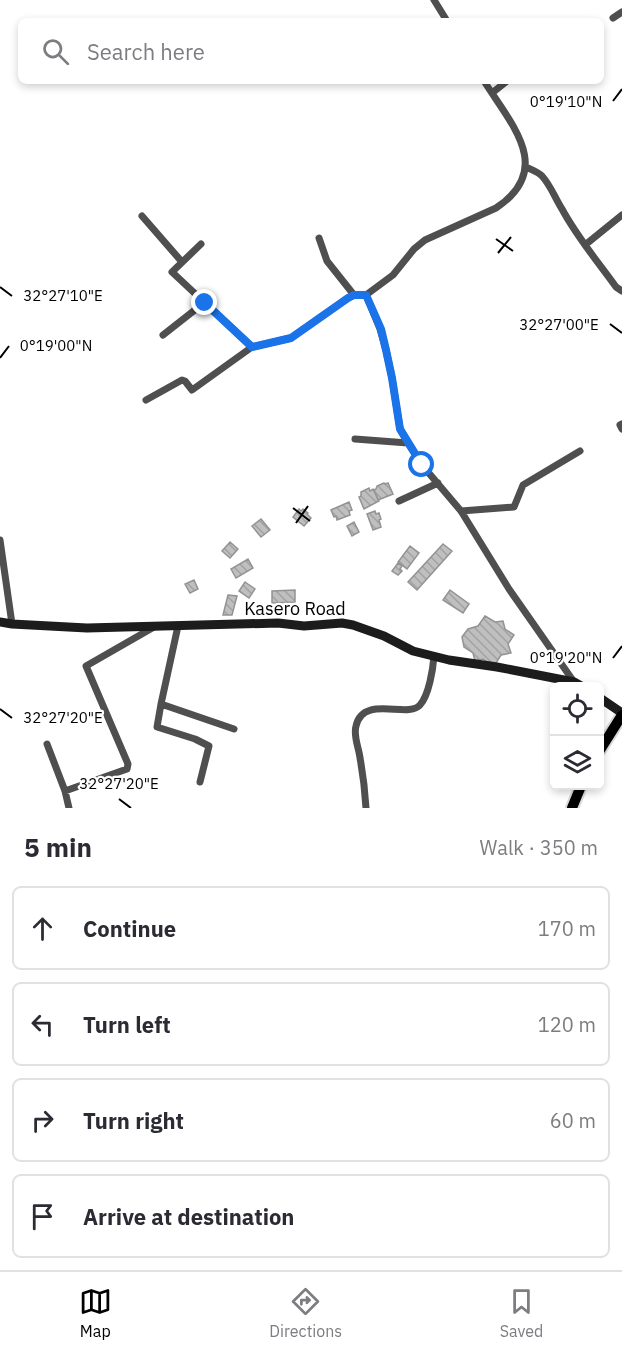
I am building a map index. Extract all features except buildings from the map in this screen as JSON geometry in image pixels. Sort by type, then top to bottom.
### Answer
[{"type":"main road","points":[[604,743],[622,714]]},
{"type":"main road","points":[[572,808],[579,790]]},
{"type":"street","points":[[434,0],[445,18]]},
{"type":"street","points":[[613,18],[622,12]]},
{"type":"street","points":[[146,399],[182,380],[192,390],[252,347],[291,338],[354,295],[366,295],[393,275],[414,249],[425,240],[496,208],[514,195],[526,167],[523,143],[486,84]]},
{"type":"street","points":[[492,93],[503,84]]},
{"type":"street","points":[[526,167],[537,172],[548,183],[561,209],[585,245],[616,287],[622,291]]},
{"type":"street","points":[[585,245],[622,214]]},
{"type":"street","points":[[142,216],[182,262]]},
{"type":"street","points":[[319,238],[327,261],[354,295]]},
{"type":"street","points":[[201,244],[172,272],[252,347]]},
{"type":"street","points":[[366,295],[381,329],[400,429],[422,465],[461,511],[509,589],[577,682]]},
{"type":"street","points":[[163,335],[205,303]]},
{"type":"street","points":[[622,424],[620,425],[622,429]]},
{"type":"street","points":[[355,439],[408,443]]},
{"type":"street","points":[[461,511],[514,507],[523,485],[580,451]]},
{"type":"street","points":[[399,501],[438,483]]},
{"type":"street","points":[[0,540],[12,624]]},
{"type":"street","name":"Kasero Road","points":[[0,622],[87,628],[278,623],[304,626],[342,623],[384,636],[413,651],[568,682]]},
{"type":"street","points":[[65,791],[127,769],[128,764],[86,666],[156,626]]},
{"type":"street","points":[[178,626],[157,727],[209,746],[200,782]]},
{"type":"street","points":[[366,808],[356,726],[361,715],[372,709],[415,708],[421,704],[431,679],[434,656]]},
{"type":"street","points":[[604,701],[622,714]]},
{"type":"street","points":[[161,704],[234,729]]},
{"type":"street","points":[[47,744],[69,808]]},
{"type":"route","points":[[205,303],[252,347],[291,338],[348,298],[354,295],[366,295],[381,329],[400,429],[422,465]]}]
